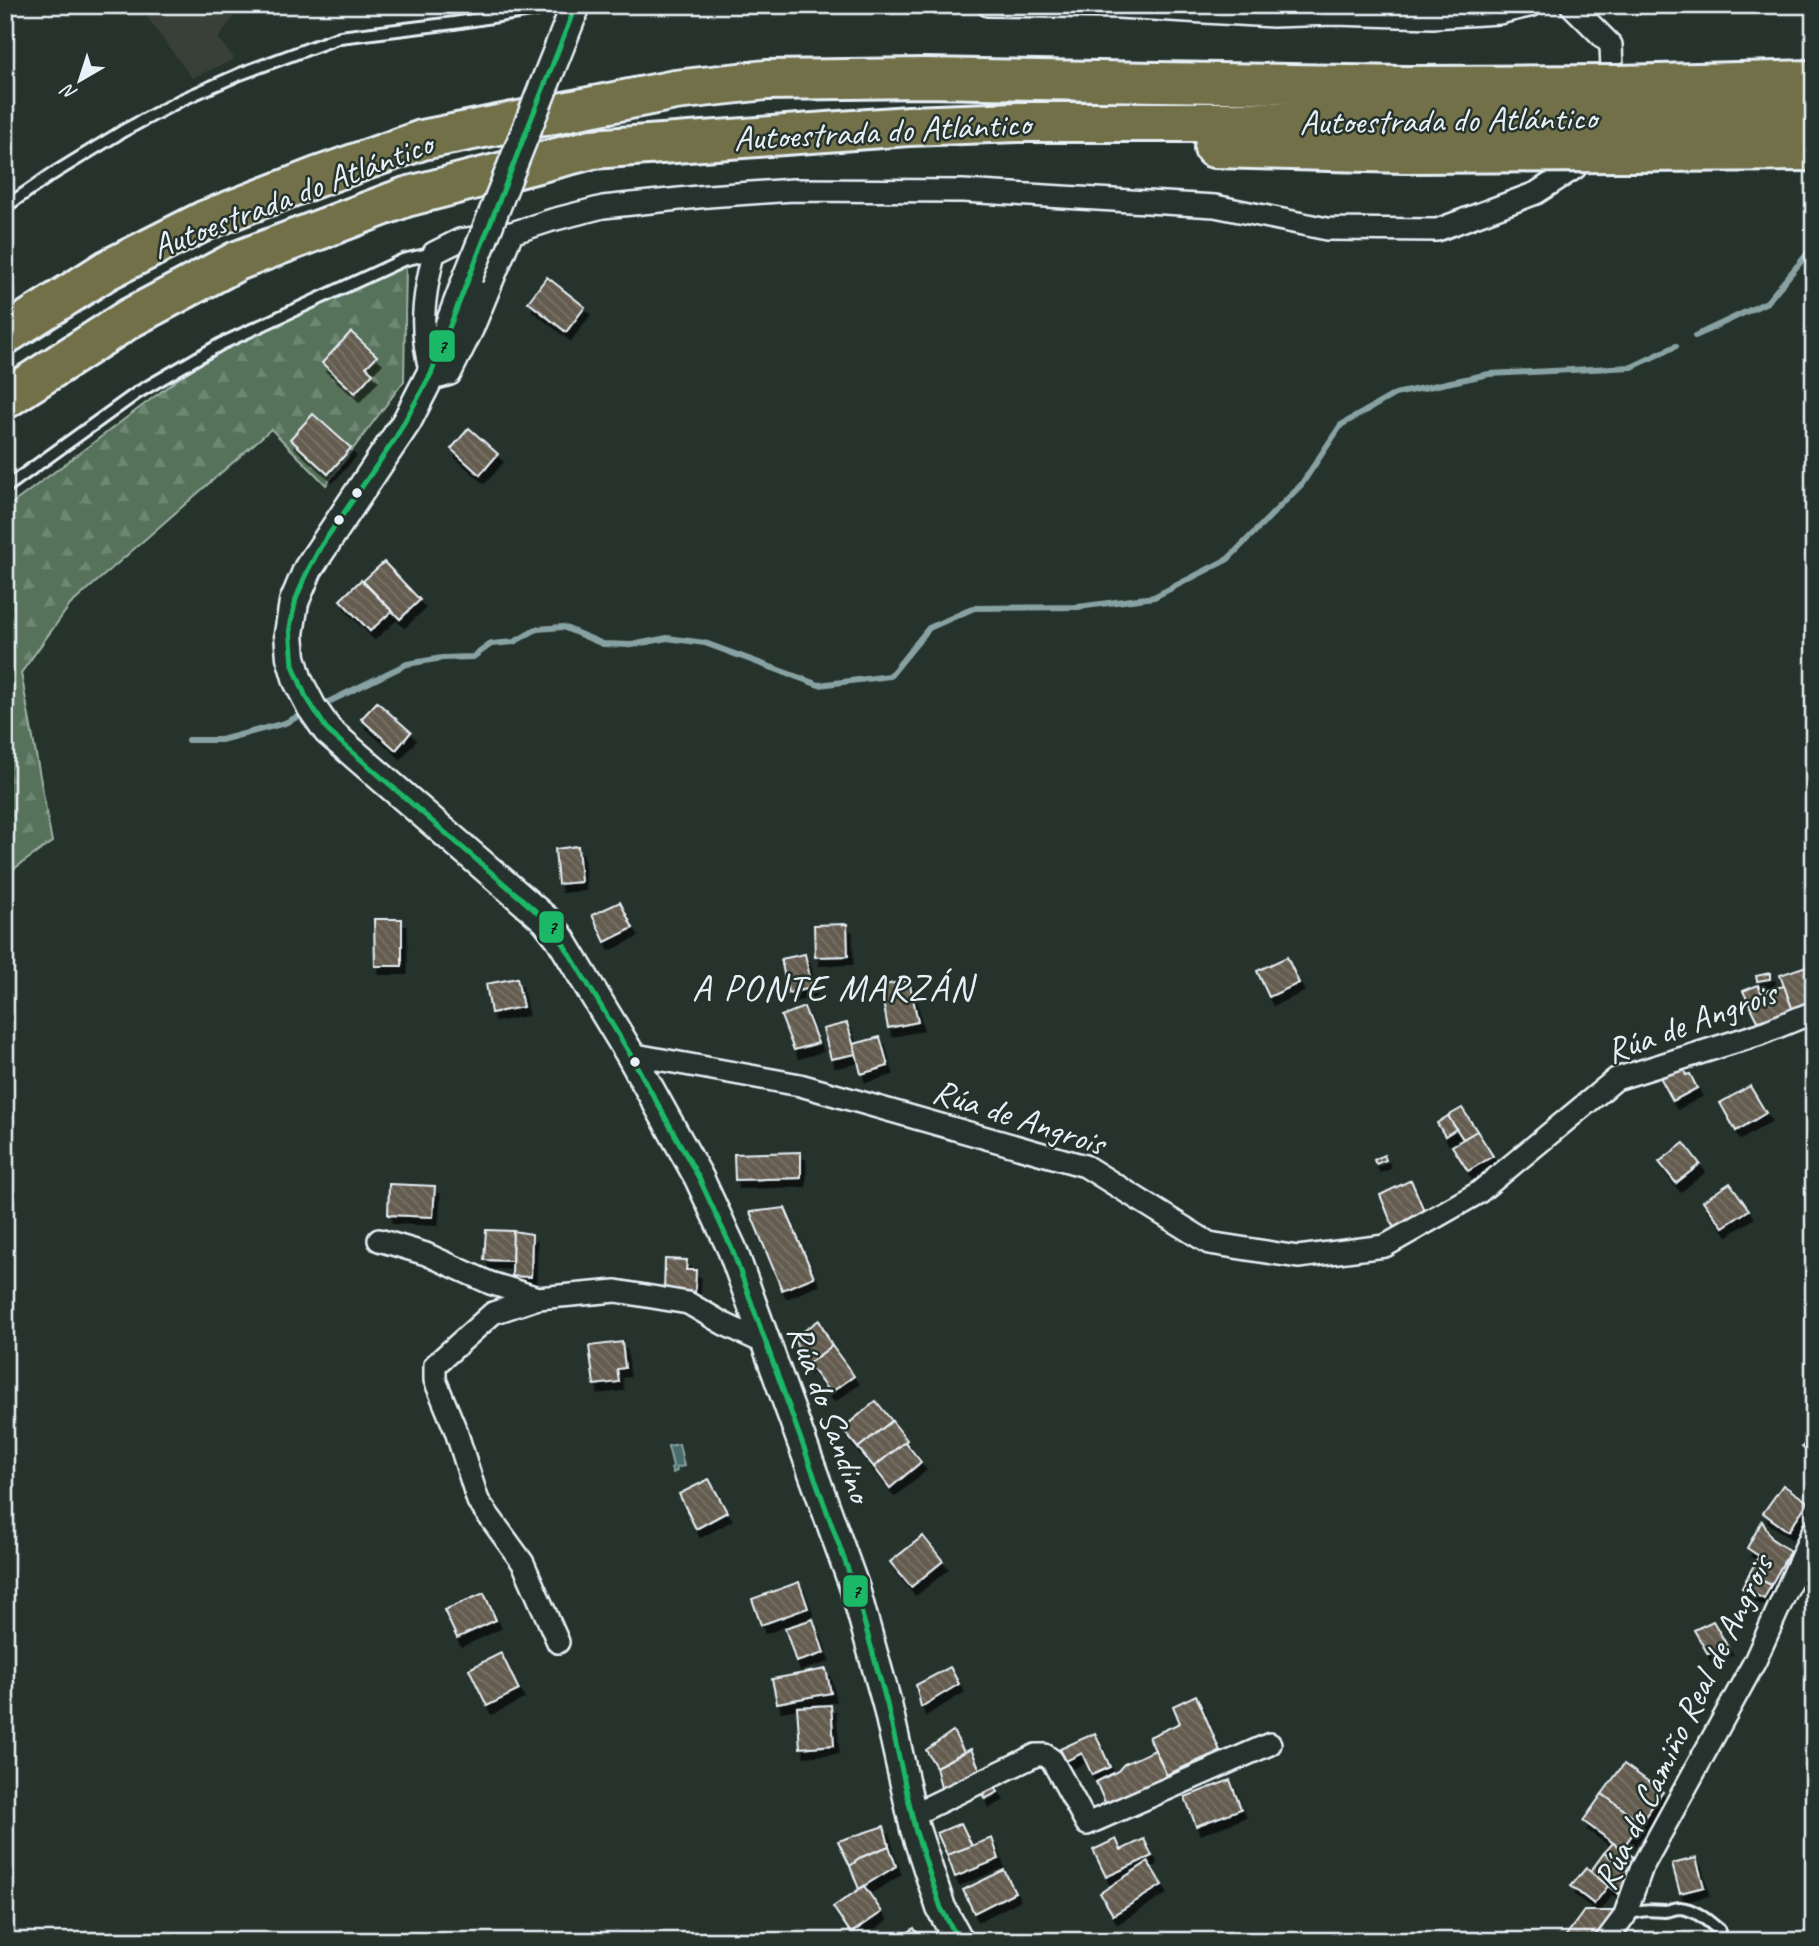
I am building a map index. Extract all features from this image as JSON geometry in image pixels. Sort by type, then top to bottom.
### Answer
[{"type":"highway","name":"Autoestrada do Atlántico","points":[[5,335],[107,270],[206,220],[317,177],[422,140],[676,90],[766,80],[924,78],[1407,121],[1616,85],[1814,80]]},
{"type":"highway","name":"Autoestrada do Atlántico","points":[[5,399],[130,318],[237,261],[407,197],[592,149],[909,126],[1018,122],[1814,116]]},
{"type":"highway","points":[[1407,121],[1814,151]]},
{"type":"street","points":[[431,374],[576,5]]},
{"type":"street","points":[[988,5],[1118,7],[1273,16],[1334,14],[1433,17],[1499,13],[1533,5]]},
{"type":"street","points":[[431,374],[424,348],[423,298],[433,253],[460,240],[512,233],[603,207],[744,193],[963,191],[1215,206],[1327,229],[1437,230],[1536,193],[1575,168],[1613,104],[1611,46],[1571,5]]},
{"type":"street","points":[[431,374],[440,377],[450,374],[472,330],[512,233]]},
{"type":"street","name":"Rúa do Sandino","points":[[431,374],[407,421],[308,569],[294,602],[290,624],[291,657],[298,681],[328,731],[546,920],[630,1054],[698,1178],[732,1249],[855,1589],[887,1704],[912,1815],[942,1908],[960,1941]]},
{"type":"street","name":"Rúa de Angrois","points":[[630,1054],[800,1085],[1085,1166],[1209,1243],[1298,1257],[1385,1246],[1478,1193],[1616,1079],[1760,1034],[1814,1012]]},
{"type":"street","points":[[379,1240],[426,1254],[490,1283],[538,1298]]},
{"type":"street","points":[[558,1642],[523,1563],[478,1500],[456,1431],[435,1380],[435,1365],[493,1313],[538,1298],[616,1291],[688,1303],[765,1343]]},
{"type":"street","name":"Rúa do Camiño Real de Angrois","points":[[1606,1941],[1624,1917],[1643,1867],[1755,1661],[1814,1529]]},
{"type":"street","points":[[912,1815],[1016,1763],[1036,1755],[1045,1755],[1052,1760],[1087,1824],[1270,1744]]},
{"type":"lane","points":[[5,207],[92,150],[181,100],[240,74],[340,37],[454,23],[537,10],[550,5]]},
{"type":"lane","points":[[5,488],[137,393],[221,344],[403,260],[433,253]]},
{"type":"lane","points":[[1624,1917],[1649,1909],[1666,1911],[1679,1908],[1693,1911],[1719,1930]]},
{"type":"shaded area","points":[[138,5],[242,5],[218,39],[235,59],[192,78]]},
{"type":"green space","points":[[406,263],[404,381],[326,485],[271,429],[70,605],[21,673],[52,842],[5,875],[5,509],[215,351]]},
{"type":"water","points":[[679,1444],[684,1466],[676,1468],[677,1471],[673,1473],[668,1446]]},
{"type":"building","points":[[547,277],[585,307],[566,332],[528,302]]},
{"type":"building","points":[[351,332],[377,356],[366,367],[373,373],[355,393],[322,363]]},
{"type":"building","points":[[313,414],[351,448],[328,474],[290,439]]},
{"type":"building","points":[[469,428],[498,454],[480,475],[451,449]]},
{"type":"building","points":[[384,562],[420,600],[400,619],[363,581]]},
{"type":"building","points":[[361,580],[392,611],[370,631],[340,600]]},
{"type":"building","points":[[377,702],[411,732],[396,750],[361,719]]},
{"type":"building","points":[[578,846],[581,882],[558,884],[555,849]]},
{"type":"building","points":[[620,902],[633,928],[605,942],[592,915]]},
{"type":"building","points":[[374,919],[402,919],[402,966],[375,966]]},
{"type":"building","points":[[847,924],[848,956],[815,957],[814,925]]},
{"type":"building","points":[[805,954],[812,988],[788,993],[781,959]]},
{"type":"building","points":[[1287,957],[1299,983],[1269,997],[1257,971]]},
{"type":"building","points":[[1812,964],[1814,1003],[1793,1011],[1780,975]]},
{"type":"building","points":[[1770,973],[1770,979],[1757,981],[1756,976]]},
{"type":"building","points":[[517,978],[523,1007],[491,1013],[486,984]]},
{"type":"building","points":[[909,980],[918,1022],[888,1028],[880,986]]},
{"type":"building","points":[[1758,985],[1761,992],[1784,986],[1793,1011],[1758,1021],[1743,991]]},
{"type":"building","points":[[804,1007],[818,1043],[794,1050],[781,1016]]},
{"type":"building","points":[[847,1023],[856,1054],[831,1059],[823,1029]]},
{"type":"building","points":[[880,1037],[888,1066],[861,1074],[854,1044]]},
{"type":"building","points":[[1682,1066],[1686,1075],[1690,1074],[1697,1088],[1673,1101],[1660,1077]]},
{"type":"building","points":[[1750,1086],[1766,1113],[1736,1131],[1720,1103]]},
{"type":"building","points":[[1462,1108],[1477,1131],[1463,1139],[1448,1116]]},
{"type":"building","points":[[1448,1116],[1456,1129],[1445,1136],[1437,1123]]},
{"type":"building","points":[[1477,1131],[1493,1156],[1468,1171],[1452,1146]]},
{"type":"building","points":[[1684,1143],[1700,1164],[1676,1183],[1659,1162]]},
{"type":"building","points":[[801,1152],[801,1178],[735,1180],[734,1154]]},
{"type":"building","points":[[1384,1155],[1386,1160],[1376,1164],[1374,1160]]},
{"type":"building","points":[[1411,1180],[1425,1213],[1394,1229],[1380,1195]]},
{"type":"building","points":[[1730,1183],[1749,1210],[1723,1227],[1703,1201]]},
{"type":"building","points":[[389,1184],[435,1186],[433,1217],[388,1215]]},
{"type":"building","points":[[785,1208],[814,1277],[782,1290],[750,1212]]},
{"type":"building","points":[[486,1230],[513,1231],[512,1261],[484,1260]]},
{"type":"building","points":[[513,1231],[532,1234],[531,1277],[512,1276]]},
{"type":"building","points":[[665,1259],[687,1260],[686,1270],[696,1270],[695,1293],[664,1291]]},
{"type":"building","points":[[819,1320],[832,1346],[805,1366],[794,1338]]},
{"type":"building","points":[[622,1342],[625,1368],[617,1369],[619,1382],[594,1385],[589,1346]]},
{"type":"building","points":[[832,1346],[854,1376],[830,1393],[808,1364]]},
{"type":"building","points":[[876,1401],[892,1421],[858,1448],[842,1429]]},
{"type":"building","points":[[892,1421],[907,1440],[874,1467],[858,1448]]},
{"type":"building","points":[[1814,1432],[1814,1456],[1802,1447]]},
{"type":"building","points":[[905,1442],[921,1462],[890,1488],[874,1467]]},
{"type":"building","points":[[709,1479],[727,1512],[696,1529],[679,1494]]},
{"type":"building","points":[[1783,1485],[1808,1502],[1788,1531],[1763,1513]]},
{"type":"building","points":[[1762,1521],[1772,1539],[1790,1551],[1771,1585],[1749,1574],[1759,1556],[1747,1548]]},
{"type":"building","points":[[923,1536],[943,1561],[911,1587],[890,1562]]},
{"type":"building","points":[[1749,1574],[1771,1585],[1764,1599],[1742,1588]]},
{"type":"building","points":[[799,1582],[808,1608],[761,1625],[752,1599]]},
{"type":"building","points":[[484,1593],[496,1620],[457,1638],[444,1610]]},
{"type":"building","points":[[813,1619],[824,1653],[796,1662],[785,1628]]},
{"type":"building","points":[[1713,1621],[1728,1647],[1708,1654],[1694,1630]]},
{"type":"building","points":[[501,1653],[519,1690],[487,1706],[469,1669]]},
{"type":"building","points":[[950,1667],[959,1684],[921,1707],[916,1685]]},
{"type":"building","points":[[826,1669],[831,1693],[777,1703],[772,1679]]},
{"type":"building","points":[[1196,1695],[1220,1751],[1166,1775],[1149,1737],[1180,1723],[1173,1706]]},
{"type":"building","points":[[831,1705],[834,1745],[800,1748],[797,1707]]},
{"type":"building","points":[[953,1731],[964,1752],[936,1767],[926,1750]]},
{"type":"building","points":[[1095,1733],[1110,1767],[1092,1775],[1082,1753],[1066,1761],[1060,1749]]},
{"type":"building","points":[[971,1749],[983,1777],[943,1796],[936,1767]]},
{"type":"building","points":[[1155,1750],[1169,1780],[1137,1790],[1106,1805],[1096,1782],[1118,1771],[1124,1764]]},
{"type":"building","points":[[1624,1764],[1663,1792],[1641,1822],[1602,1794]]},
{"type":"building","points":[[1230,1780],[1241,1809],[1196,1826],[1185,1797]]},
{"type":"building","points":[[995,1786],[998,1792],[985,1799],[982,1794]]},
{"type":"building","points":[[1602,1794],[1641,1822],[1622,1849],[1583,1821]]},
{"type":"building","points":[[961,1823],[972,1846],[947,1855],[937,1833]]},
{"type":"building","points":[[884,1826],[889,1846],[862,1857],[850,1866],[838,1841]]},
{"type":"building","points":[[992,1838],[999,1859],[955,1877],[947,1855]]},
{"type":"building","points":[[1116,1839],[1121,1850],[1144,1839],[1152,1856],[1106,1877],[1093,1850]]},
{"type":"building","points":[[1613,1843],[1638,1860],[1631,1873],[1604,1853]]},
{"type":"building","points":[[889,1846],[896,1866],[859,1889],[850,1866],[862,1857]]},
{"type":"building","points":[[1604,1853],[1631,1873],[1620,1895],[1590,1872]]},
{"type":"building","points":[[1696,1858],[1704,1887],[1680,1893],[1672,1864]]},
{"type":"building","points":[[1148,1862],[1162,1885],[1113,1915],[1100,1893]]},
{"type":"building","points":[[1586,1868],[1608,1886],[1594,1904],[1571,1886]]},
{"type":"building","points":[[1004,1870],[1015,1892],[974,1913],[963,1890]]},
{"type":"building","points":[[864,1886],[882,1912],[851,1933],[833,1907]]},
{"type":"building","points":[[1584,1911],[1618,1913],[1597,1941],[1562,1941]]},
{"type":"building","points":[[914,1928],[922,1941],[896,1941]]},
{"type":"building","points":[[1636,1933],[1649,1941],[1631,1941]]},
{"type":"waterway","points":[[1695,336],[1767,302],[1814,246]]},
{"type":"waterway","points":[[320,706],[407,664],[442,658],[473,657],[491,644],[514,642],[537,629],[563,627],[603,644],[632,645],[667,638],[705,643],[819,685],[890,676],[929,628],[974,608],[1078,607],[1154,597],[1228,559],[1301,485],[1341,425],[1395,394],[1489,374],[1632,367],[1676,346]]},
{"type":"waterway","points":[[188,740],[221,740],[285,723],[307,712]]},
{"type":"transit line","name":"7","points":[[576,5],[431,374],[395,439],[321,546],[307,572],[296,599],[290,627],[293,665],[305,695],[328,731],[546,920],[560,938],[630,1054],[699,1178],[732,1249],[855,1589],[887,1704],[915,1829],[941,1908],[959,1941]]},
{"type":"district","name":"A PONTE MARZÁN","points":[[833,987]]}]
